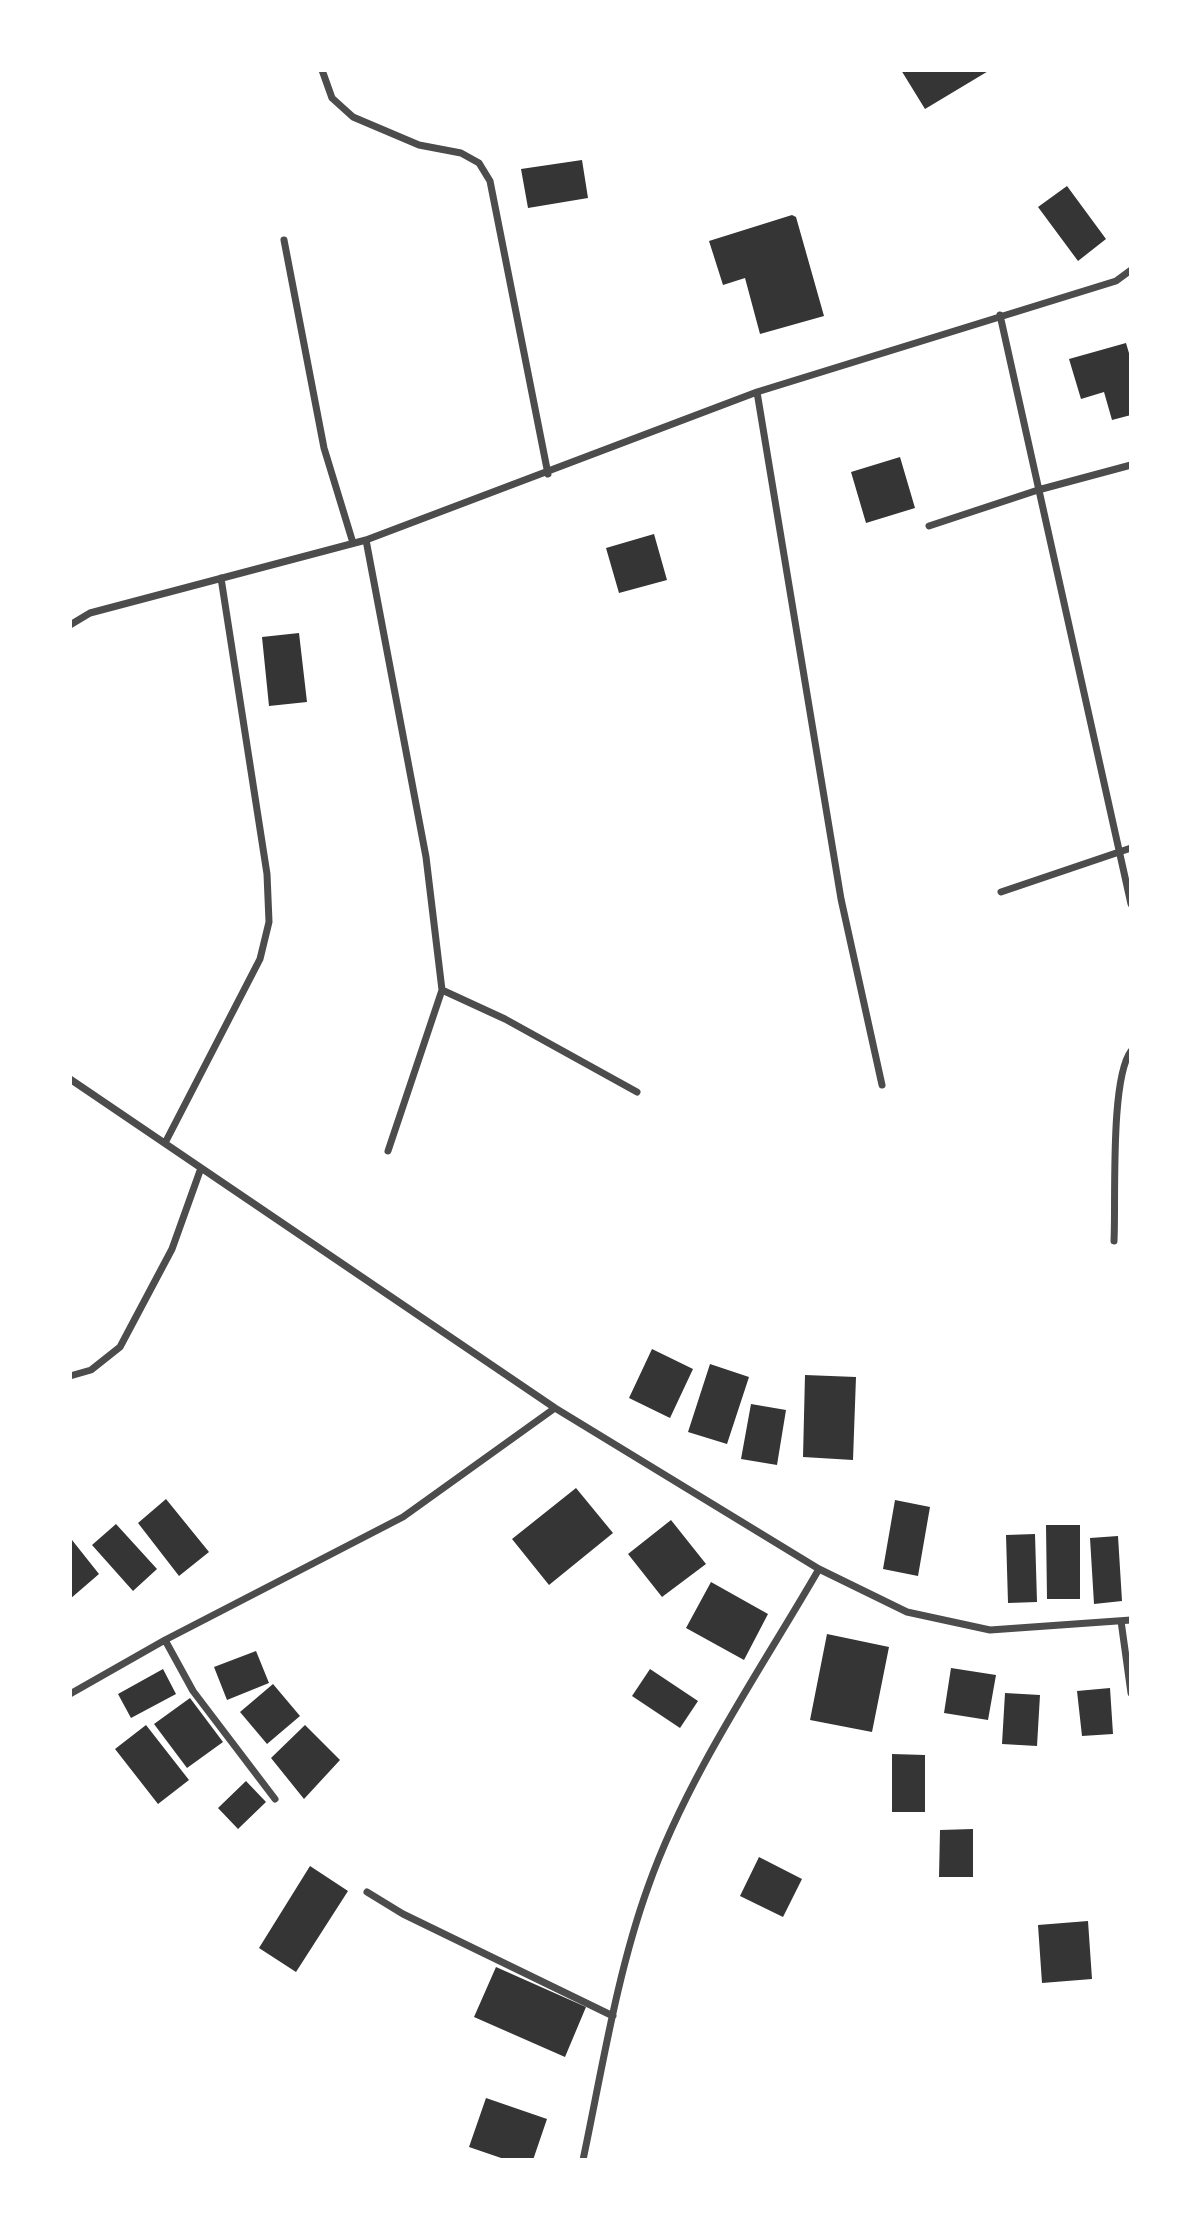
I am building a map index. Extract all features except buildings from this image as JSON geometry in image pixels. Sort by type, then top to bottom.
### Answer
[{"type":"street","points":[[322,70],[332,98],[353,117],[419,145],[461,153],[479,163],[489,181],[548,474]]},
{"type":"street","points":[[284,240],[324,448],[353,543]]},
{"type":"street","points":[[70,625],[90,613],[366,540],[548,474],[757,392],[1116,281],[1131,270]]},
{"type":"street","points":[[1000,315],[1131,904]]},
{"type":"street","points":[[757,392],[841,899],[882,1085]]},
{"type":"street","points":[[929,526],[1038,490],[1131,465]]},
{"type":"street","points":[[366,540],[426,858],[442,990],[388,1151]]},
{"type":"street","points":[[165,1143],[260,959],[269,922],[267,874],[221,578]]},
{"type":"street","points":[[1001,892],[1131,848]]},
{"type":"street","points":[[442,990],[505,1019],[636,1092]]},
{"type":"street","points":[[1114,1241],[1118,1109],[1123,1068],[1131,1051]]},
{"type":"street","points":[[70,1079],[555,1408],[819,1569],[907,1612],[990,1630],[1131,1620]]},
{"type":"street","points":[[70,1376],[91,1370],[120,1347],[172,1249],[201,1168]]},
{"type":"street","points":[[70,1694],[165,1640],[403,1517],[555,1408]]},
{"type":"street","points":[[583,2160],[613,2016],[648,1887],[681,1810],[819,1569]]},
{"type":"street","points":[[1121,1620],[1131,1693]]},
{"type":"street","points":[[165,1640],[193,1691],[275,1799]]},
{"type":"street","points":[[367,1892],[402,1914],[613,2016]]}]
